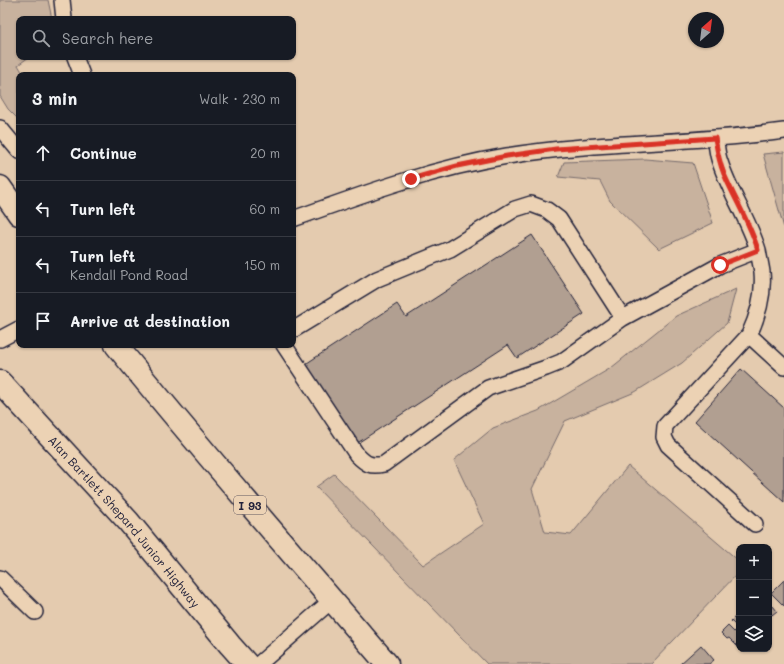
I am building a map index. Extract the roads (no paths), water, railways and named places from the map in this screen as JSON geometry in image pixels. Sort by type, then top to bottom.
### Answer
[{"type":"highway","points":[[0,187],[16,210]]},
{"type":"highway","name":"I 93","points":[[118,348],[181,424],[387,664]]},
{"type":"highway","name":"Alan Bartlett Shepard Junior Highway","points":[[0,382],[128,521],[247,664]]},
{"type":"street","points":[[62,0],[64,16]]},
{"type":"street","points":[[76,60],[81,72]]},
{"type":"street","points":[[0,128],[16,147]]},
{"type":"street","points":[[296,218],[411,179],[457,166],[507,156],[556,149],[715,138],[784,131]]},
{"type":"street","points":[[715,138],[719,161],[753,235],[758,250],[762,273],[762,289],[754,325],[749,335],[665,426],[664,437],[668,445],[755,524]]},
{"type":"street","points":[[296,328],[378,279],[450,249],[515,209],[531,204],[547,210],[559,219],[623,318]]},
{"type":"street","points":[[286,348],[357,455],[365,463],[375,466],[384,464],[488,388],[561,362],[623,318],[714,268],[758,250]]},
{"type":"street","points":[[0,339],[16,331]]},
{"type":"street","points":[[749,335],[784,367]]},
{"type":"street","points":[[0,578],[35,612]]},
{"type":"street","points":[[259,664],[332,600]]}]
